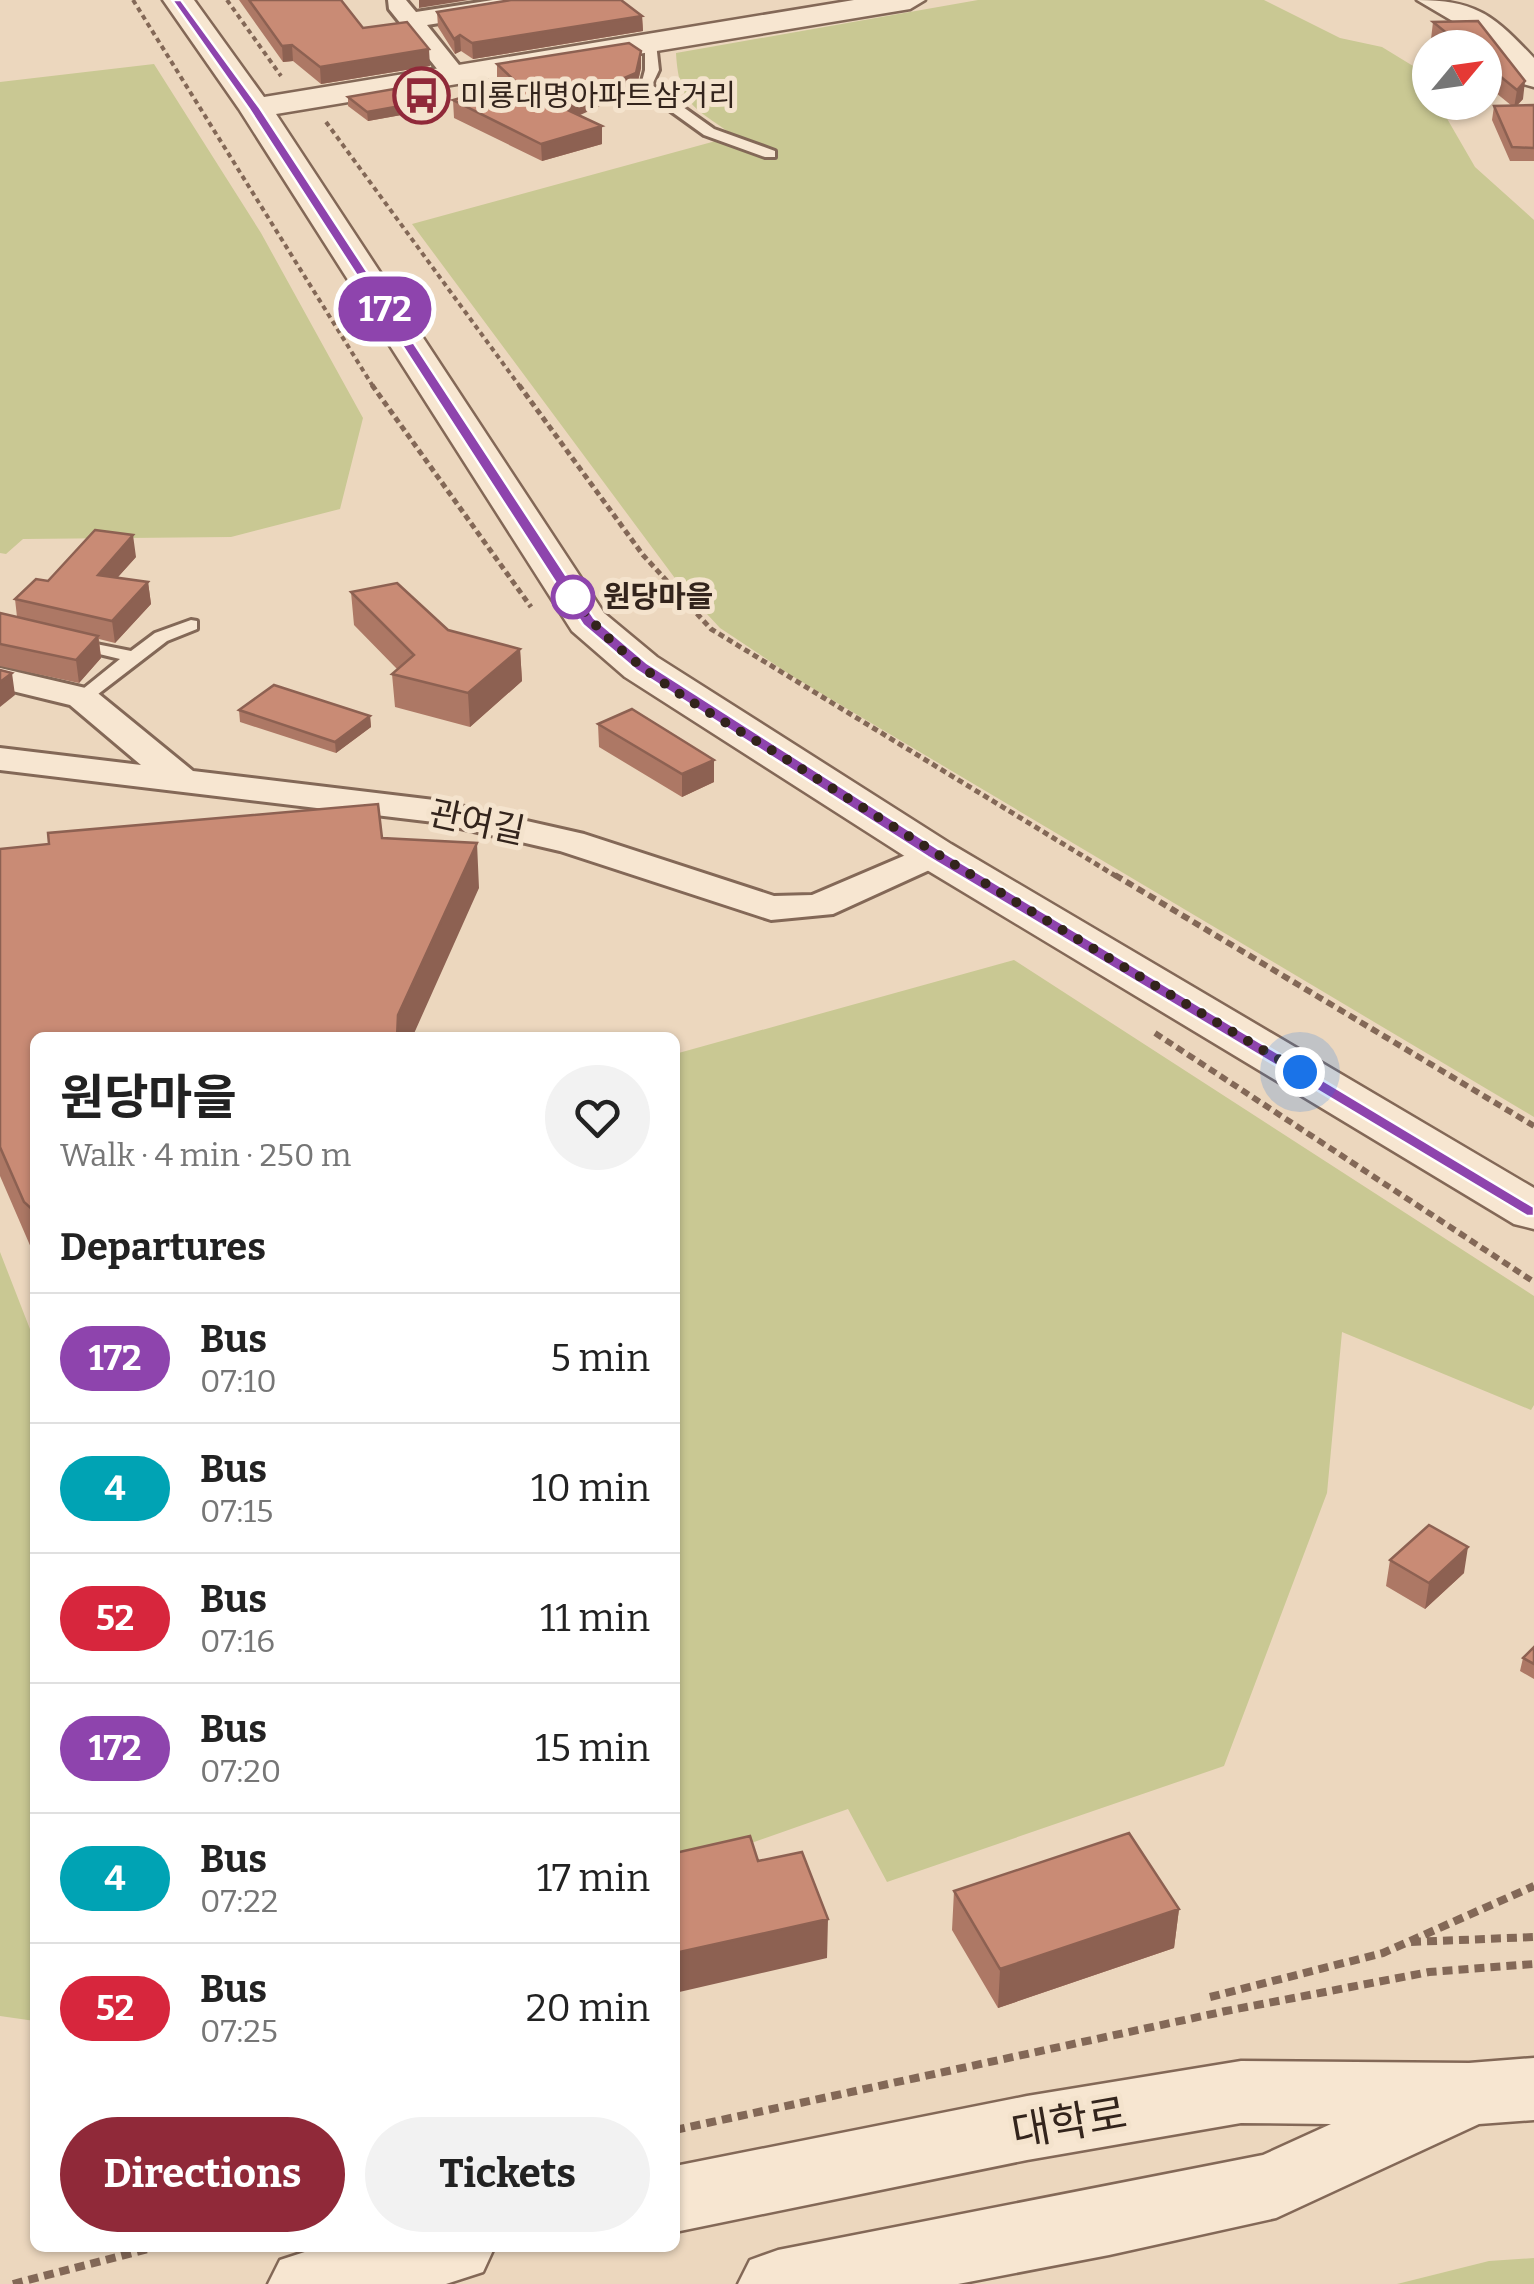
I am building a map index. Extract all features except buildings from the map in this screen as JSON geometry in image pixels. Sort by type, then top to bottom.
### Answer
[{"type":"street","points":[[178,0],[254,108],[588,622],[641,667],[934,854],[1534,1212]]},
{"type":"street","points":[[393,0],[455,75]]},
{"type":"street","points":[[410,20],[539,0]]},
{"type":"street","points":[[254,108],[910,0]]},
{"type":"street","points":[[1432,0],[1489,30],[1534,77]]},
{"type":"street","points":[[0,678],[82,698],[180,779]]},
{"type":"street","name":"관여길","points":[[0,759],[434,811],[571,842],[770,908],[818,906],[934,854]]},
{"type":"street","name":"대학로","points":[[680,2198],[1027,2128],[1241,2092],[1501,2092]]},
{"type":"street","name":"대학로","points":[[778,2284],[1109,2222],[1276,2185],[1501,2092]]},
{"type":"street","points":[[308,2284],[415,2265]]},
{"type":"lane","points":[[650,43],[652,70],[645,86],[709,132],[770,154]]},
{"type":"lane","points":[[82,698],[161,638],[191,625]]},
{"type":"lane","points":[[60,639],[137,658]]},
{"type":"path","points":[[227,0],[294,96],[309,99],[643,555],[711,628],[779,674],[1534,1126]]},
{"type":"path","points":[[1210,1997],[1383,1953],[1534,1886]]},
{"type":"path","points":[[1406,1942],[1534,1937]]},
{"type":"path","points":[[680,2129],[1226,2011],[1430,1972],[1534,1964]]},
{"type":"path","points":[[12,2284],[136,2252]]},
{"type":"shaded area","points":[[978,0],[1264,0],[1340,38],[1382,47],[1412,65],[1412,120],[1448,120],[1475,167],[1534,220],[1534,1117],[792,676],[720,628],[680,585],[412,224],[734,136],[700,112],[686,96],[676,53]]},
{"type":"shaded area","points":[[154,64],[261,233],[363,418],[340,509],[231,537],[23,539],[6,554],[0,553],[0,82]]},
{"type":"shaded area","points":[[1014,960],[1534,1296],[1534,1405],[1531,1410],[1342,1332],[1327,1493],[1224,1766],[887,1882],[848,1809],[680,1868],[680,1053]]},
{"type":"shaded area","points":[[0,1252],[30,1329],[30,2020],[0,2016]]},
{"type":"shaded area","points":[[1534,2258],[1534,2284],[1397,2284],[1489,2261]]},
{"type":"bus line","name":"172","points":[[178,0],[254,108],[588,622],[641,667],[934,854],[1534,1212]]},
{"type":"place","name":"미룡대명아파트삼거리","points":[[421,96]]},
{"type":"place","name":"원당마을","points":[[573,597]]},
{"type":"route","points":[[573,597],[568,590],[588,622],[641,667],[934,854],[1300,1072]]}]
